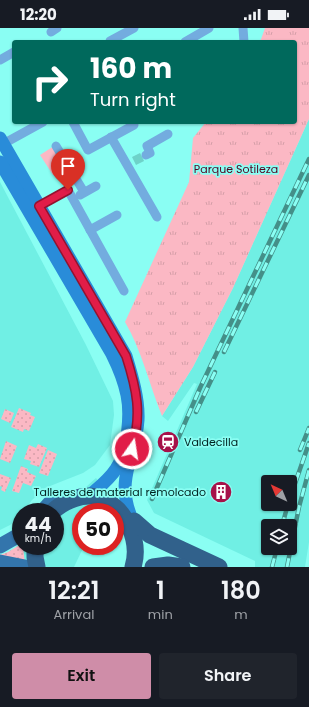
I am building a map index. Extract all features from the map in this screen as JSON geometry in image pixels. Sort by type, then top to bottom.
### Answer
[{"type":"highway","points":[[90,492],[110,504],[119,512],[134,520],[150,534],[220,567]]},
{"type":"highway","points":[[64,503],[90,492]]},
{"type":"highway","points":[[64,510],[80,503],[90,492]]},
{"type":"highway","points":[[132,567],[136,552],[132,532],[134,520]]},
{"type":"highway","points":[[134,520],[143,549],[139,567]]},
{"type":"highway","points":[[134,520],[157,544],[207,567]]},
{"type":"highway","points":[[35,555],[37,567]]},
{"type":"highway","points":[[43,555],[44,567]]},
{"type":"highway","points":[[152,567],[168,565],[182,567]]},
{"type":"main road","points":[[2,141],[126,356],[137,402],[138,420],[136,437],[125,478],[126,500],[134,520]]},
{"type":"main road","points":[[0,162],[112,354],[122,374],[127,396],[128,416],[124,448],[117,468],[108,480],[90,492],[72,492],[50,503]]},
{"type":"main road","points":[[0,546],[12,539]]},
{"type":"main road","points":[[0,551],[12,546]]},
{"type":"main road","points":[[0,562],[25,567]]},
{"type":"street","points":[[112,40],[134,28]]},
{"type":"street","points":[[188,40],[209,28]]},
{"type":"street","points":[[243,28],[244,40]]},
{"type":"street","points":[[0,60],[12,53]]},
{"type":"street","points":[[2,141],[39,124]]},
{"type":"street","points":[[74,124],[88,150],[134,125],[133,124]]},
{"type":"street","points":[[146,155],[150,152],[147,146],[168,134]]},
{"type":"street","points":[[111,137],[131,163],[158,217]]},
{"type":"street","points":[[56,146],[84,192]]},
{"type":"street","points":[[73,199],[96,186]]},
{"type":"street","points":[[39,206],[68,190],[124,291]]},
{"type":"street","points":[[90,230],[117,215]]},
{"type":"shaded area","points":[[309,119],[309,542],[305,567],[255,567],[255,561],[154,513],[147,500],[197,384],[194,383],[168,421],[162,416],[193,367],[233,288]]},
{"type":"shaded area","points":[[0,182],[86,345],[113,401],[114,415],[110,445],[95,465],[83,473],[45,488],[30,503],[12,503],[12,523],[0,530]]},
{"type":"shaded area","points":[[96,478],[109,495],[105,503],[72,503],[72,555],[80,555],[74,567],[0,567],[13,555],[64,555],[64,507]]},
{"type":"green space","name":"Parque Sotileza","points":[[265,28],[309,28],[309,119],[233,288],[193,367],[162,416],[141,356],[125,322],[189,182],[193,138],[204,124],[297,124],[297,40],[261,40]]},
{"type":"green space","points":[[54,146],[67,167],[53,175],[40,155]]},
{"type":"green space","points":[[19,408],[31,413],[30,415],[35,417],[29,431],[24,429],[23,432],[11,427]]},
{"type":"green space","points":[[5,409],[14,413],[10,423],[1,419]]},
{"type":"green space","points":[[6,441],[17,446],[10,463],[0,459]]},
{"type":"green space","points":[[38,444],[47,448],[39,467],[30,464],[31,461],[24,459],[29,445],[36,448]]},
{"type":"green space","points":[[48,450],[57,454],[48,476],[39,473]]},
{"type":"green space","points":[[21,466],[28,469],[27,472],[36,476],[31,486],[23,483],[19,493],[12,491]]},
{"type":"green space","points":[[0,474],[11,478],[5,492],[1,490]]},
{"type":"green space","points":[[12,550],[12,555],[24,555],[25,564],[0,559],[0,555]]},
{"type":"tunnel","points":[[134,161],[146,155]]},
{"type":"railway","points":[[152,499],[200,388],[309,159]]},
{"type":"railway","points":[[224,352],[309,175]]},
{"type":"railway","points":[[196,412],[215,372]]},
{"type":"railway","points":[[300,450],[309,428]]},
{"type":"railway","points":[[297,478],[309,443]]},
{"type":"railway","points":[[287,567],[299,507],[309,470]]},
{"type":"railway","points":[[284,519],[286,511]]},
{"type":"railway","points":[[272,567],[275,555]]},
{"type":"place","name":"Valdecilla","points":[[168,442]]},
{"type":"place","name":"Talleres de material remolcado","points":[[221,492]]},
{"type":"route","points":[[68,190],[39,206],[126,356],[132,375],[137,402],[138,420],[136,437],[132,449]]}]
